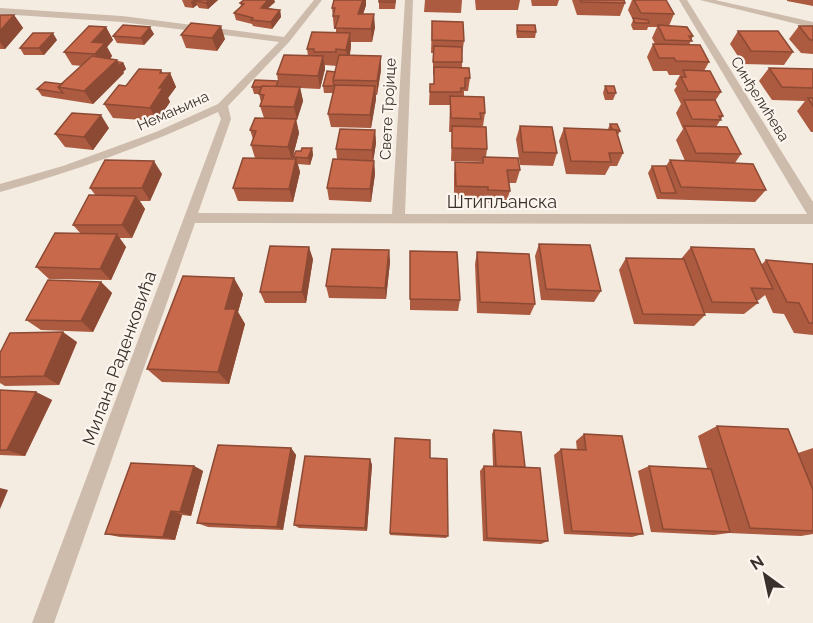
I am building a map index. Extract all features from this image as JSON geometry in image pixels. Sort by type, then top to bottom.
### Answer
[{"type":"street","name":"Немањина","points":[[0,188],[67,169],[160,135],[222,106],[286,40],[318,0]]},
{"type":"street","name":"Свете Тројице","points":[[398,219],[409,0]]},
{"type":"street","name":"Синђелићева","points":[[683,0],[813,213]]},
{"type":"street","points":[[704,0],[813,26]]},
{"type":"street","points":[[0,11],[122,19],[286,40]]},
{"type":"street","name":"Милана Раденковића","points":[[43,623],[226,119],[222,106]]},
{"type":"street","name":"Штипљанска","points":[[191,218],[813,219]]},
{"type":"building","points":[[209,0],[206,3],[196,1]]},
{"type":"building","points":[[244,0],[268,0],[261,8],[280,10],[271,22],[251,20],[253,18],[234,13],[244,4],[240,3]]},
{"type":"building","points":[[334,0],[363,0],[358,14],[374,14],[371,29],[335,28],[339,16],[333,16]]},
{"type":"building","points":[[379,0],[395,0],[395,2],[379,2]]},
{"type":"building","points":[[580,0],[624,0],[625,3],[581,2]]},
{"type":"building","points":[[634,0],[666,0],[674,14],[641,13]]},
{"type":"building","points":[[0,15],[14,15],[0,31]]},
{"type":"building","points":[[633,18],[648,20],[649,23],[635,23]]},
{"type":"building","points":[[432,21],[463,22],[464,41],[432,40]]},
{"type":"building","points":[[191,23],[221,26],[212,38],[181,35]]},
{"type":"building","points":[[123,25],[150,27],[141,38],[113,36]]},
{"type":"building","points":[[517,25],[535,25],[536,32],[518,31]]},
{"type":"building","points":[[658,25],[687,27],[693,36],[689,36],[692,41],[665,40]]},
{"type":"building","points":[[89,26],[106,27],[92,42],[105,43],[95,54],[64,52]]},
{"type":"building","points":[[799,26],[813,26],[813,40],[810,40]]},
{"type":"building","points":[[738,31],[778,31],[793,52],[751,51]]},
{"type":"building","points":[[312,32],[350,33],[346,50],[314,52],[314,49],[307,49]]},
{"type":"building","points":[[33,33],[53,33],[39,48],[20,48]]},
{"type":"building","points":[[653,44],[700,45],[709,62],[659,58]]},
{"type":"building","points":[[434,46],[462,47],[462,62],[433,62]]},
{"type":"building","points":[[284,55],[323,56],[318,76],[277,74]]},
{"type":"building","points":[[339,55],[381,56],[377,81],[333,80]]},
{"type":"building","points":[[92,56],[117,60],[84,91],[58,87]]},
{"type":"building","points":[[434,67],[469,68],[470,78],[465,78],[465,88],[461,88],[461,92],[430,92],[430,84],[434,84]]},
{"type":"building","points":[[769,68],[813,69],[813,88],[782,87]]},
{"type":"building","points":[[139,69],[161,70],[160,73],[170,73],[159,88],[163,88],[150,108],[104,104],[119,85],[126,86]]},
{"type":"building","points":[[683,70],[710,71],[721,92],[688,91],[681,77],[686,77]]},
{"type":"building","points":[[327,71],[335,72],[334,86],[323,86]]},
{"type":"building","points":[[255,80],[278,81],[276,87],[252,87]]},
{"type":"building","points":[[45,82],[62,84],[58,87],[63,93],[37,89]]},
{"type":"building","points":[[335,85],[375,86],[370,115],[328,114]]},
{"type":"building","points":[[262,86],[300,87],[294,107],[260,106],[264,95],[259,94]]},
{"type":"building","points":[[605,86],[614,86],[616,93],[608,93]]},
{"type":"building","points":[[450,96],[484,97],[485,113],[480,113],[481,119],[451,118]]},
{"type":"building","points":[[684,100],[715,100],[723,116],[719,116],[721,120],[692,119]]},
{"type":"building","points":[[72,113],[101,115],[84,137],[55,134]]},
{"type":"building","points":[[255,118],[296,119],[288,147],[251,145],[256,131],[250,130]]},
{"type":"building","points":[[610,124],[617,124],[620,131],[612,129]]},
{"type":"building","points":[[452,126],[486,127],[487,149],[452,148]]},
{"type":"building","points":[[520,126],[552,127],[557,153],[523,152]]},
{"type":"building","points":[[684,126],[727,127],[741,154],[696,153]]},
{"type":"building","points":[[564,128],[616,130],[623,153],[609,153],[611,162],[571,161]]},
{"type":"building","points":[[340,129],[375,130],[372,150],[336,149]]},
{"type":"building","points":[[302,148],[312,148],[308,158],[293,157],[296,151],[301,151]]},
{"type":"building","points":[[483,157],[518,158],[520,170],[507,170],[510,191],[488,190],[488,187],[456,186],[455,162],[483,163]]},
{"type":"building","points":[[243,158],[296,159],[289,189],[233,188]]},
{"type":"building","points":[[333,159],[374,161],[370,189],[327,188]]},
{"type":"building","points":[[105,160],[154,161],[142,188],[90,188]]},
{"type":"building","points":[[670,160],[753,164],[766,190],[681,187]]},
{"type":"building","points":[[652,166],[666,166],[676,193],[661,193]]},
{"type":"building","points":[[89,195],[136,196],[122,225],[73,225]]},
{"type":"building","points":[[55,233],[117,234],[100,269],[36,267]]},
{"type":"building","points":[[539,244],[590,245],[601,291],[546,289]]},
{"type":"building","points":[[270,246],[309,247],[302,292],[260,292]]},
{"type":"building","points":[[691,247],[754,249],[773,289],[751,288],[758,303],[712,302]]},
{"type":"building","points":[[332,249],[389,250],[385,288],[326,286]]},
{"type":"building","points":[[410,251],[457,252],[460,300],[410,299]]},
{"type":"building","points":[[477,252],[529,254],[535,304],[480,302]]},
{"type":"building","points":[[626,258],[684,259],[705,315],[643,314]]},
{"type":"building","points":[[766,260],[813,264],[813,323],[809,323],[799,303],[787,302]]},
{"type":"building","points":[[183,276],[234,278],[225,309],[236,309],[218,372],[147,369]]},
{"type":"building","points":[[48,280],[101,282],[81,321],[26,320]]},
{"type":"building","points":[[63,332],[44,376],[0,377],[0,353],[10,333]]},
{"type":"building","points":[[0,390],[36,392],[7,450],[0,450]]},
{"type":"building","points":[[717,426],[788,429],[813,490],[813,531],[750,528]]},
{"type":"building","points":[[494,430],[521,432],[525,467],[496,466]]},
{"type":"building","points":[[584,434],[622,436],[643,534],[572,531],[561,449],[586,450]]},
{"type":"building","points":[[395,438],[430,440],[430,458],[447,459],[448,536],[390,533]]},
{"type":"building","points":[[218,445],[291,448],[277,527],[197,523]]},
{"type":"building","points":[[305,456],[370,459],[365,528],[294,525]]},
{"type":"building","points":[[131,463],[194,466],[180,512],[171,511],[163,537],[105,534]]},
{"type":"building","points":[[484,466],[540,468],[548,541],[487,538]]},
{"type":"building","points":[[649,466],[711,469],[730,532],[663,529]]}]
